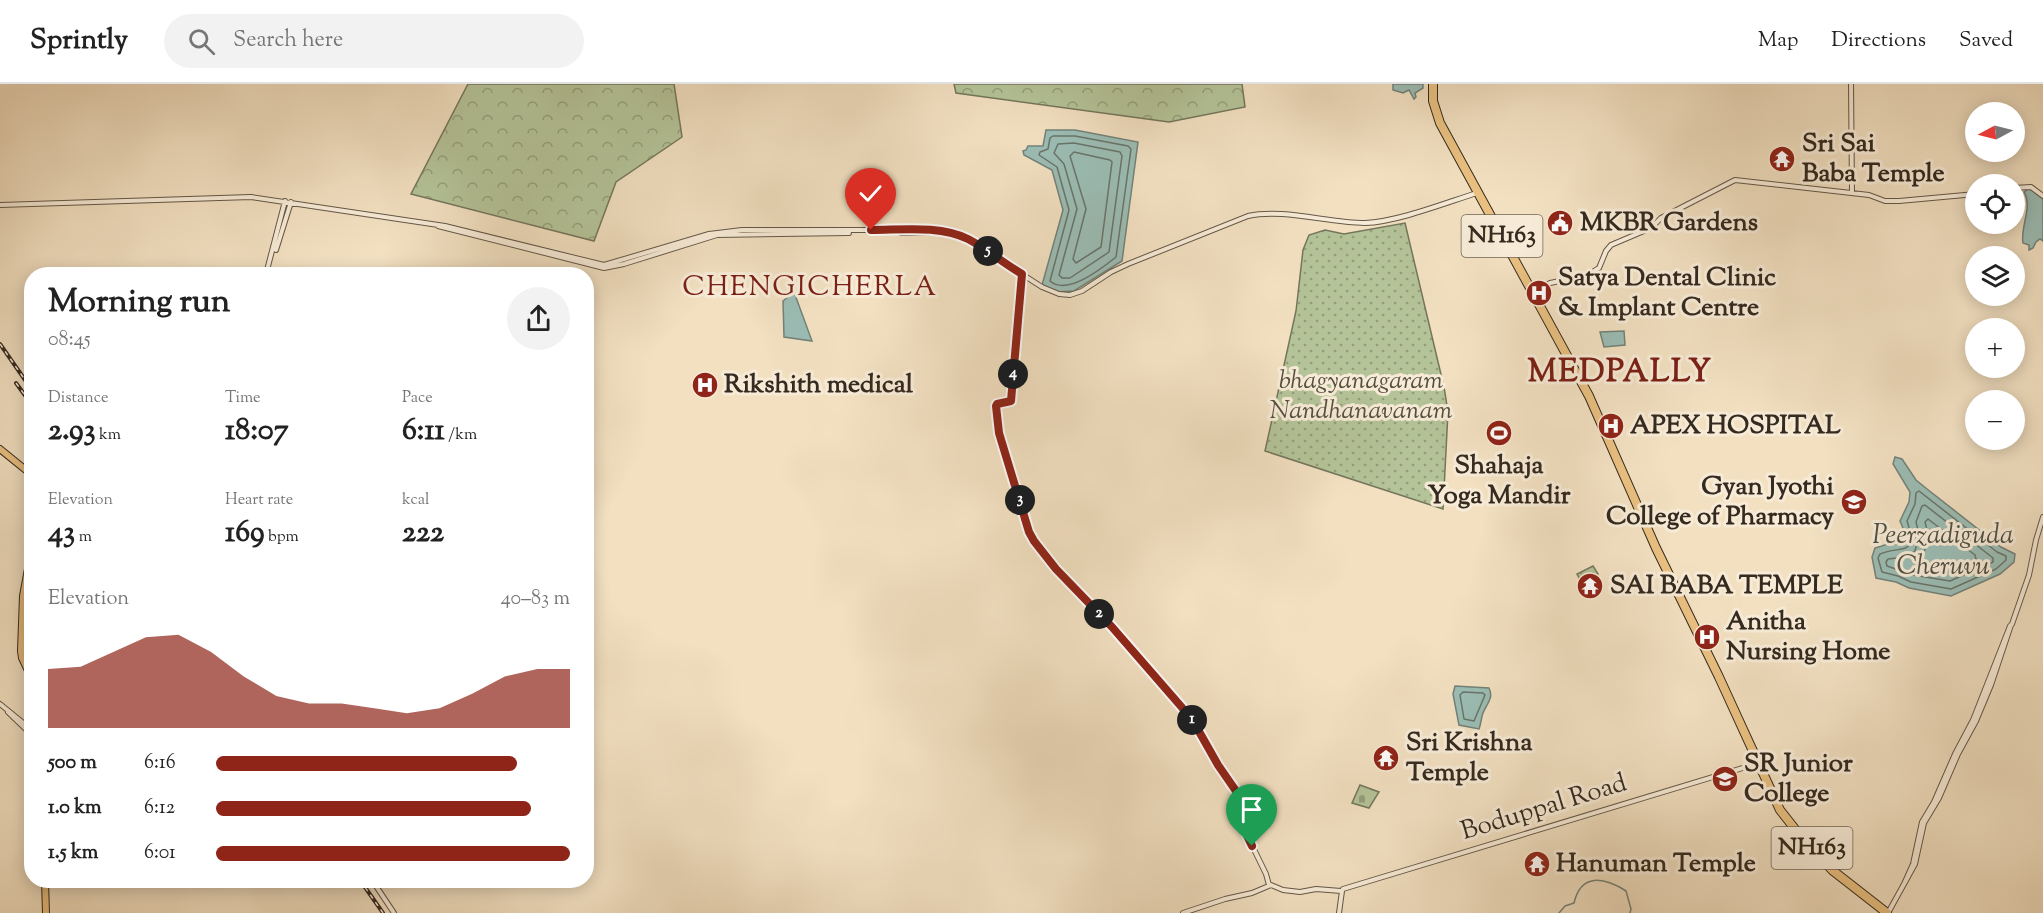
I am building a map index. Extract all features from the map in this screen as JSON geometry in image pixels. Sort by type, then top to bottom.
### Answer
[{"type":"highway","name":"NH163","points":[[1432,84],[1432,110],[1478,193],[1531,297],[1573,368]]},
{"type":"highway","name":"NH163","points":[[1493,222],[1589,396],[1616,461],[1785,823],[1828,870],[1882,913]]},
{"type":"highway","name":"NH163","points":[[1726,694],[1756,765],[1773,798]]},
{"type":"highway","name":"NH163","points":[[1845,883],[1888,913]]},
{"type":"main road","points":[[0,448],[24,468]]},
{"type":"main road","points":[[24,591],[21,644],[24,662]]},
{"type":"main road","points":[[45,888],[46,913]]},
{"type":"street","points":[[1851,84],[1852,193]]},
{"type":"street","points":[[1533,296],[1550,283],[1585,276],[1594,271],[1599,268],[1611,245],[1651,228],[1661,218],[1735,180],[1869,195],[1889,201],[1965,196]]},
{"type":"street","points":[[2025,187],[2031,187],[2043,196]]},
{"type":"street","points":[[0,205],[242,197],[445,226],[604,265],[717,232],[936,231],[967,239],[1054,293],[1070,295],[1082,291],[1128,264],[1248,216],[1264,214],[1357,223],[1382,222],[1478,193]]},
{"type":"street","points":[[270,267],[288,202]]},
{"type":"street","points":[[1022,274],[1011,401],[996,406],[999,433],[1029,532],[1056,569],[1112,627],[1192,719],[1218,765],[1236,791],[1246,833],[1269,885],[1252,894],[1183,913]]},
{"type":"street","points":[[1888,913],[1915,864],[1924,823],[1976,721],[2029,575],[2043,517]]},
{"type":"street","points":[[0,704],[24,723]]},
{"type":"street","points":[[6,709],[24,727]]},
{"type":"street","name":"Boduppal Road","points":[[1269,885],[1300,892],[1316,889],[1343,891],[1756,765]]},
{"type":"street","points":[[378,888],[395,913]]},
{"type":"street","points":[[1340,913],[1343,891]]},
{"type":"green space","points":[[468,84],[674,84],[682,137],[616,182],[594,241],[411,194]]},
{"type":"green space","points":[[954,84],[1242,84],[1245,107],[1169,122],[956,93]]},
{"type":"green space","name":"bhagyanagaram Nandhanavanam","points":[[1405,223],[1448,412],[1443,509],[1265,451],[1296,311],[1303,250],[1309,235],[1325,230],[1344,234]]},
{"type":"green space","points":[[1593,566],[1598,574],[1582,583],[1577,574]]},
{"type":"green space","points":[[1360,785],[1379,792],[1369,808],[1352,803]]},
{"type":"water","points":[[1393,84],[1423,84],[1423,88],[1415,93],[1414,99],[1409,90],[1403,93],[1393,90]]},
{"type":"water","points":[[1046,130],[1075,130],[1138,142],[1122,261],[1074,291],[1057,292],[1042,285],[1063,210],[1052,170],[1024,155],[1023,151],[1028,146],[1043,146]]},
{"type":"water","points":[[2028,189],[2035,190],[2043,197],[2043,241],[2040,239],[2029,250],[2029,245],[2023,243],[2027,211],[2025,191]]},
{"type":"water","points":[[794,292],[812,341],[784,337],[783,301]]},
{"type":"water","points":[[1624,331],[1625,345],[1604,347],[1600,332]]},
{"type":"water","name":"Peerzadiguda Cheruvu","points":[[1895,457],[1902,459],[1916,480],[1927,489],[2001,547],[2015,554],[2014,562],[2000,574],[1951,596],[1909,588],[1896,582],[1876,578],[1872,557],[1875,548],[1888,544],[1903,544],[1905,533],[1900,521],[1909,502],[1910,492],[1893,464]]},
{"type":"water","points":[[1455,686],[1489,688],[1490,698],[1479,729],[1459,725],[1453,694]]},
{"type":"waterway","points":[[1559,913],[1565,906],[1574,903],[1582,886],[1594,880],[1610,883],[1626,891],[1630,913]]},
{"type":"railway","points":[[0,344],[24,378]]},
{"type":"railway","points":[[16,383],[24,394]]},
{"type":"railway","points":[[366,888],[383,913]]},
{"type":"place","name":"Sri Sai Baba Temple","points":[[1782,159]]},
{"type":"place","name":"MKBR Gardens","points":[[1560,223]]},
{"type":"place","name":"Satya Dental Clinic & Implant Centre","points":[[1539,293]]},
{"type":"place","name":"Rikshith medical","points":[[705,385]]},
{"type":"place","name":"APEX HOSPITAL","points":[[1611,426]]},
{"type":"place","name":"Shahaja Yoga Mandir","points":[[1499,433]]},
{"type":"place","name":"Gyan Jyothi College of Pharmacy","points":[[1854,502]]},
{"type":"place","name":"SAI BABA TEMPLE","points":[[1590,586]]},
{"type":"place","name":"Anitha Nursing Home","points":[[1707,637]]},
{"type":"place","name":"Sri Krishna Temple","points":[[1386,758]]},
{"type":"place","name":"SR Junior College","points":[[1725,779]]},
{"type":"place","name":"Hanuman Temple","points":[[1537,864]]},
{"type":"district","name":"CHENGICHERLA","points":[[810,288]]},
{"type":"district","name":"MEDPALLY","points":[[1620,373]]},
{"type":"route","points":[[871,230],[934,230],[958,235],[992,253],[1022,274],[1011,401],[996,406],[999,433],[1029,532],[1056,569],[1112,627],[1188,713],[1236,791],[1246,833],[1252,846]]}]
